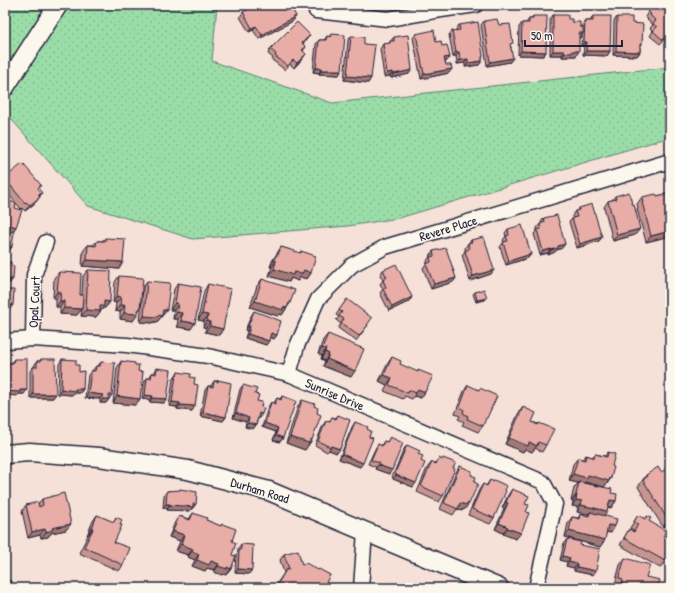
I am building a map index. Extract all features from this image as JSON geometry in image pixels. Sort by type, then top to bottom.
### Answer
[{"type":"main road","points":[[5,87],[58,5]]},
{"type":"main road","name":"Durham Road","points":[[5,454],[29,452],[99,457],[188,470],[269,491],[499,588]]},
{"type":"street","points":[[317,8],[388,20],[476,5]]},
{"type":"street","name":"Revere Place","points":[[289,374],[297,346],[318,298],[352,265],[385,247],[670,160]]},
{"type":"street","name":"Opal Court","points":[[33,339],[34,274],[46,242]]},
{"type":"street","name":"Sunrise Drive","points":[[5,341],[33,339],[127,346],[208,356],[289,374],[543,482],[555,504],[536,588]]},
{"type":"street","points":[[361,588],[365,531]]},
{"type":"green space","points":[[5,5],[217,5],[212,61],[332,103],[670,67],[670,137],[399,218],[348,226],[193,239],[88,206],[5,112]]},
{"type":"building","points":[[257,5],[290,5],[296,16],[262,35],[256,26],[252,28],[243,12]]},
{"type":"building","points":[[654,5],[667,5],[670,8],[670,40],[666,37],[663,40],[653,31],[657,27],[653,24],[656,21],[648,12]]},
{"type":"building","points":[[553,15],[568,15],[568,19],[572,19],[572,22],[580,22],[580,27],[583,27],[583,33],[579,33],[579,51],[565,53],[565,51],[553,51]]},
{"type":"building","points":[[533,16],[547,16],[546,52],[521,51],[522,23],[529,23],[529,19],[533,19]]},
{"type":"building","points":[[593,16],[611,16],[610,51],[586,51],[587,42],[584,42],[585,21],[593,21]]},
{"type":"building","points":[[617,17],[632,17],[632,23],[643,24],[640,52],[616,51]]},
{"type":"building","points":[[497,19],[499,25],[510,24],[513,43],[510,44],[513,58],[490,62],[484,21]]},
{"type":"building","points":[[297,22],[310,35],[302,43],[306,47],[302,50],[306,54],[297,63],[293,60],[288,66],[275,56],[276,54],[270,49]]},
{"type":"building","points":[[478,22],[483,56],[482,61],[468,63],[468,59],[460,60],[459,52],[456,52],[452,31],[460,30],[459,25]]},
{"type":"building","points":[[434,30],[436,42],[441,41],[442,46],[447,45],[450,57],[444,58],[446,65],[451,65],[452,69],[424,74],[416,34]]},
{"type":"building","points":[[331,34],[345,35],[342,70],[322,70],[322,68],[316,68],[319,40],[326,40],[327,36],[331,37]]},
{"type":"building","points":[[408,35],[412,70],[394,74],[393,72],[387,73],[383,44],[394,41],[394,37]]},
{"type":"building","points":[[351,36],[364,37],[364,44],[375,45],[371,78],[347,76]]},
{"type":"building","points":[[22,164],[41,185],[38,188],[42,193],[38,195],[40,197],[30,205],[26,202],[25,203],[6,180],[8,179],[6,177]]},
{"type":"building","points":[[629,192],[632,204],[634,204],[640,229],[617,235],[608,201],[616,199],[615,196]]},
{"type":"building","points":[[670,193],[670,231],[651,236],[642,197]]},
{"type":"building","points":[[5,195],[10,197],[8,201],[16,203],[15,208],[22,210],[16,227],[5,223]]},
{"type":"building","points":[[592,204],[602,237],[580,244],[572,218],[577,217],[575,211],[579,210],[579,208]]},
{"type":"building","points":[[557,215],[565,244],[558,246],[558,248],[543,251],[537,230],[541,229],[540,224],[545,222],[544,218]]},
{"type":"building","points":[[522,225],[531,254],[509,261],[503,242],[508,241],[506,236],[509,235],[508,229]]},
{"type":"building","points":[[5,231],[14,232],[12,247],[8,246],[7,250],[5,250]]},
{"type":"building","points":[[484,237],[494,270],[473,276],[465,251],[469,249],[468,243],[472,242],[471,240]]},
{"type":"building","points":[[105,238],[125,239],[123,262],[87,260],[88,245],[96,246],[97,241],[105,241]]},
{"type":"building","points":[[281,247],[316,256],[311,273],[304,270],[302,274],[294,272],[293,275],[274,269],[276,261],[274,260]]},
{"type":"building","points":[[446,248],[456,278],[434,284],[426,264],[431,262],[430,257],[434,256],[433,251]]},
{"type":"building","points":[[5,262],[11,262],[11,266],[14,266],[13,279],[10,279],[9,281],[5,281]]},
{"type":"building","points":[[396,264],[412,297],[392,307],[383,289],[386,287],[383,280],[387,277],[383,270]]},
{"type":"building","points":[[88,270],[111,271],[110,302],[104,301],[104,306],[100,306],[100,311],[86,310]]},
{"type":"building","points":[[59,272],[81,273],[80,295],[83,295],[82,309],[64,308],[64,301],[60,301],[61,292],[57,292]]},
{"type":"building","points":[[119,276],[143,278],[140,309],[138,310],[138,314],[124,313],[125,305],[120,305],[121,297],[117,296]]},
{"type":"building","points":[[262,279],[295,290],[287,308],[283,307],[283,310],[255,301]]},
{"type":"building","points":[[147,281],[170,283],[167,310],[163,310],[162,316],[144,316]]},
{"type":"building","points":[[178,283],[201,287],[195,323],[181,321],[182,313],[177,312],[178,304],[175,303]]},
{"type":"building","points":[[208,284],[231,289],[223,329],[210,326],[210,322],[207,321],[208,315],[202,314]]},
{"type":"building","points":[[484,289],[487,298],[477,300],[475,292]]},
{"type":"building","points":[[5,290],[14,290],[13,305],[8,305],[8,308],[5,308]]},
{"type":"building","points":[[347,299],[372,318],[359,336],[341,323],[344,319],[339,316],[342,312],[339,310]]},
{"type":"building","points":[[254,311],[281,321],[277,335],[271,333],[269,341],[248,334],[250,326],[248,326]]},
{"type":"building","points":[[328,334],[364,349],[355,371],[327,359],[329,354],[325,352],[326,349],[322,348]]},
{"type":"building","points":[[392,357],[401,361],[400,364],[418,372],[418,370],[433,376],[425,392],[418,389],[416,393],[409,390],[408,393],[389,385],[392,378],[384,375]]},
{"type":"building","points":[[14,359],[27,359],[27,390],[20,390],[20,392],[5,391],[5,369],[8,369],[8,363],[13,363]]},
{"type":"building","points":[[41,359],[55,359],[56,394],[33,394],[33,367],[37,367],[37,361],[41,361]]},
{"type":"building","points":[[62,359],[76,360],[76,365],[79,365],[79,372],[84,371],[83,389],[75,389],[75,391],[61,389]]},
{"type":"building","points":[[121,361],[139,365],[138,371],[143,372],[140,399],[117,396]]},
{"type":"building","points":[[101,362],[115,363],[112,395],[109,395],[109,399],[103,399],[103,395],[88,393],[91,371],[95,371],[96,366],[100,366]]},
{"type":"building","points":[[157,368],[171,370],[167,399],[152,398],[153,396],[145,395],[147,378],[151,378],[152,373],[156,374]]},
{"type":"building","points":[[178,372],[191,374],[190,377],[195,378],[194,384],[198,385],[195,406],[180,405],[180,403],[172,402],[176,375]]},
{"type":"building","points":[[218,380],[231,383],[226,417],[203,412],[208,386],[213,387],[214,381],[218,382]]},
{"type":"building","points":[[243,385],[257,389],[255,394],[259,395],[257,401],[262,402],[261,407],[264,408],[262,414],[259,413],[256,425],[248,423],[249,418],[236,413]]},
{"type":"building","points":[[468,385],[479,390],[480,388],[497,396],[483,426],[467,419],[468,416],[463,413],[464,410],[460,407]]},
{"type":"building","points":[[282,396],[296,401],[283,438],[276,435],[278,428],[265,423],[271,402],[275,404],[277,398],[281,400]]},
{"type":"building","points":[[302,400],[315,404],[314,406],[318,408],[317,413],[321,415],[312,440],[311,439],[309,443],[290,437]]},
{"type":"building","points":[[523,407],[536,413],[532,422],[554,429],[546,445],[538,442],[537,446],[529,442],[528,446],[509,438]]},
{"type":"building","points":[[338,415],[350,420],[340,449],[330,447],[318,441],[326,421],[330,422],[332,417],[336,419]]},
{"type":"building","points":[[355,422],[368,427],[367,429],[371,431],[369,437],[373,438],[363,463],[342,454]]},
{"type":"building","points":[[390,437],[403,443],[392,470],[378,465],[379,463],[371,460],[378,444],[382,446],[384,441],[387,442]]},
{"type":"building","points":[[407,445],[420,451],[418,454],[423,456],[421,461],[425,463],[416,483],[396,475],[395,473]]},
{"type":"building","points":[[608,452],[615,454],[612,466],[614,467],[609,481],[588,475],[587,478],[573,474],[578,458],[585,460],[586,455],[594,458],[595,454],[607,457]]},
{"type":"building","points":[[439,458],[456,463],[453,468],[455,469],[443,496],[421,486],[432,462],[436,464]]},
{"type":"building","points":[[460,466],[472,471],[471,475],[476,477],[474,482],[478,484],[469,504],[467,503],[466,505],[460,503],[458,509],[444,503]]},
{"type":"building","points":[[658,467],[661,472],[668,468],[670,472],[670,519],[668,520],[643,480],[647,477],[646,475]]},
{"type":"building","points":[[490,480],[494,482],[494,480],[507,486],[494,518],[472,509],[483,484],[487,486]]},
{"type":"building","points":[[579,482],[612,489],[611,493],[617,494],[616,501],[610,500],[607,511],[581,505],[582,501],[576,500]]},
{"type":"building","points":[[180,489],[197,492],[196,504],[193,504],[193,507],[166,504],[167,491]]},
{"type":"building","points":[[512,489],[529,496],[525,504],[529,505],[526,512],[529,513],[521,533],[507,528],[508,527],[499,523],[508,503],[506,502]]},
{"type":"building","points":[[64,493],[71,524],[52,528],[53,530],[46,532],[45,529],[32,532],[26,505],[38,502],[39,507],[43,505],[42,499]]},
{"type":"building","points":[[590,512],[617,519],[615,526],[608,525],[605,540],[569,531],[572,517],[580,519],[581,514],[589,516]]},
{"type":"building","points":[[193,513],[207,518],[206,520],[221,526],[222,524],[236,529],[232,541],[236,543],[232,555],[236,556],[231,569],[218,566],[219,564],[211,561],[209,565],[197,560],[199,554],[192,551],[193,549],[181,544],[184,535],[173,531],[179,516],[190,520]]},
{"type":"building","points":[[97,515],[114,522],[116,517],[122,520],[120,525],[122,525],[114,543],[130,548],[123,565],[84,547],[93,529],[92,528]]},
{"type":"building","points":[[638,515],[645,519],[647,516],[651,518],[649,521],[666,531],[663,537],[670,541],[670,552],[665,561],[624,538],[629,529],[634,532],[638,524],[634,522]]},
{"type":"building","points":[[567,539],[581,542],[580,545],[600,549],[596,571],[577,567],[577,564],[569,562],[570,558],[563,556]]},
{"type":"building","points":[[241,544],[253,545],[252,570],[238,569],[239,550],[241,549]]},
{"type":"building","points":[[298,550],[302,565],[306,563],[330,575],[323,588],[321,586],[320,588],[275,588],[286,570],[289,569],[284,554]]},
{"type":"building","points":[[625,558],[650,565],[646,577],[660,580],[657,588],[621,587],[623,580],[619,578]]},
{"type":"building","points":[[10,580],[15,588],[5,588],[5,584]]}]
